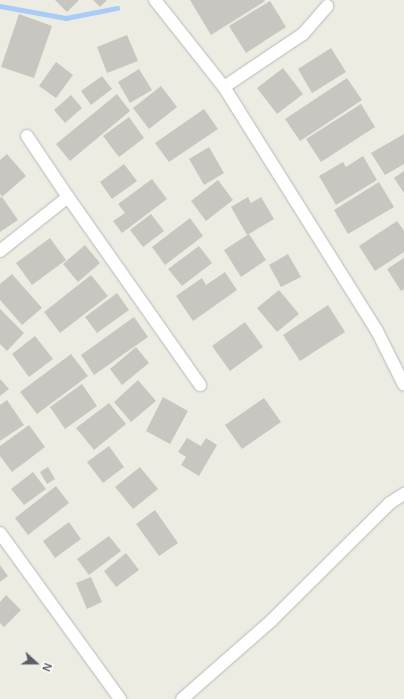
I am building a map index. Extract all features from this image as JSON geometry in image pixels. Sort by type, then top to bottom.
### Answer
[{"type":"street","points":[[155,0],[224,87],[377,331],[404,384]]},
{"type":"street","points":[[224,87],[303,34],[327,6]]},
{"type":"street","points":[[27,136],[68,198],[200,385]]},
{"type":"street","points":[[0,251],[68,198]]},
{"type":"street","points":[[182,699],[271,621],[390,503],[404,494]]},
{"type":"street","points":[[0,533],[120,699]]},
{"type":"building","points":[[55,0],[79,0],[67,12]]},
{"type":"building","points":[[93,0],[107,0],[100,7]]},
{"type":"building","points":[[190,0],[264,0],[265,1],[211,35]]},
{"type":"building","points":[[270,1],[286,27],[246,53],[229,26]]},
{"type":"building","points":[[19,14],[52,26],[34,78],[1,67]]},
{"type":"building","points":[[127,35],[138,61],[107,73],[97,47]]},
{"type":"building","points":[[331,48],[346,72],[312,93],[298,69]]},
{"type":"building","points":[[56,62],[73,75],[56,98],[39,86]]},
{"type":"building","points":[[283,68],[303,94],[277,114],[257,88]]},
{"type":"building","points":[[139,69],[152,90],[130,103],[118,82]]},
{"type":"building","points":[[102,76],[112,89],[91,105],[81,91]]},
{"type":"building","points":[[347,78],[362,100],[300,141],[285,119]]},
{"type":"building","points":[[161,86],[177,107],[149,129],[133,108]]},
{"type":"building","points":[[117,94],[130,111],[70,161],[56,144]]},
{"type":"building","points":[[71,95],[82,108],[65,123],[54,110]]},
{"type":"building","points":[[361,104],[375,127],[321,162],[306,139]]},
{"type":"building","points":[[204,109],[218,129],[169,162],[155,143]]},
{"type":"building","points":[[129,117],[144,138],[119,157],[103,136]]},
{"type":"building","points":[[404,134],[404,164],[385,175],[371,153]]},
{"type":"building","points":[[209,147],[224,173],[204,185],[189,159]]},
{"type":"building","points":[[7,154],[26,176],[2,197],[0,194],[0,160]]},
{"type":"building","points":[[363,156],[377,180],[336,205],[319,176],[343,162],[346,167]]},
{"type":"building","points":[[124,164],[137,181],[112,199],[100,182]]},
{"type":"building","points":[[404,171],[404,193],[394,178]]},
{"type":"building","points":[[152,179],[167,199],[122,233],[113,221],[125,213],[118,204]]},
{"type":"building","points":[[218,180],[233,200],[206,221],[191,201]]},
{"type":"building","points":[[379,182],[394,207],[348,234],[334,210]]},
{"type":"building","points":[[2,197],[18,220],[0,232],[0,198]]},
{"type":"building","points":[[248,197],[251,203],[261,197],[274,219],[247,235],[231,207]]},
{"type":"building","points":[[151,214],[164,231],[143,247],[130,230]]},
{"type":"building","points":[[190,218],[203,236],[165,265],[152,247]]},
{"type":"building","points":[[397,221],[404,231],[404,252],[375,271],[359,246]]},
{"type":"building","points":[[249,234],[266,260],[241,277],[224,250]]},
{"type":"building","points":[[50,238],[66,260],[32,285],[16,263]]},
{"type":"building","points":[[85,245],[100,263],[78,282],[63,264]]},
{"type":"building","points":[[199,246],[212,263],[182,286],[168,269]]},
{"type":"building","points":[[288,254],[301,277],[281,287],[269,265]]},
{"type":"building","points":[[404,258],[404,289],[401,291],[387,269]]},
{"type":"building","points":[[225,272],[237,290],[193,321],[176,296],[202,278],[206,285]]},
{"type":"building","points":[[12,274],[42,308],[22,325],[0,300],[0,284]]},
{"type":"building","points":[[91,275],[108,296],[60,333],[44,312]]},
{"type":"building","points":[[279,290],[299,314],[277,332],[257,308]]},
{"type":"building","points":[[117,293],[129,310],[97,333],[85,317]]},
{"type":"building","points":[[328,305],[345,332],[300,361],[283,335]]},
{"type":"building","points":[[0,309],[24,333],[7,351],[0,344]]},
{"type":"building","points":[[134,317],[148,337],[94,375],[81,355]]},
{"type":"building","points":[[245,322],[263,347],[230,371],[212,346]]},
{"type":"building","points":[[35,336],[53,359],[29,377],[12,354]]},
{"type":"building","points":[[136,347],[149,363],[122,385],[110,369]]},
{"type":"building","points":[[71,354],[88,376],[37,414],[20,392]]},
{"type":"building","points":[[0,379],[9,389],[0,396]]},
{"type":"building","points":[[138,380],[156,401],[131,422],[114,402]]},
{"type":"building","points":[[82,384],[97,406],[65,429],[50,407]]},
{"type":"building","points":[[163,397],[188,411],[170,444],[146,431]]},
{"type":"building","points":[[264,398],[281,422],[242,449],[225,425]]},
{"type":"building","points":[[7,400],[24,425],[0,441],[0,405]]},
{"type":"building","points":[[109,403],[126,424],[94,450],[76,428]]},
{"type":"building","points":[[29,425],[45,447],[12,472],[0,456],[0,446]]},
{"type":"building","points":[[187,438],[201,446],[206,438],[217,445],[199,476],[181,465],[186,457],[178,452]]},
{"type":"building","points":[[109,446],[124,467],[103,483],[87,462]]},
{"type":"building","points":[[48,467],[55,479],[47,484],[40,472]]},
{"type":"building","points":[[140,467],[158,489],[133,509],[115,487]]},
{"type":"building","points":[[33,472],[46,489],[24,505],[11,489]]},
{"type":"building","points":[[56,486],[69,503],[28,535],[15,518]]},
{"type":"building","points":[[155,510],[178,543],[159,556],[136,524]]},
{"type":"building","points":[[69,522],[81,539],[55,558],[43,541]]},
{"type":"building","points":[[109,536],[121,551],[89,575],[77,559]]},
{"type":"building","points":[[126,553],[139,570],[116,587],[104,571]]},
{"type":"building","points":[[0,565],[8,576],[0,582]]},
{"type":"building","points":[[91,577],[102,602],[87,609],[76,583]]},
{"type":"building","points":[[6,595],[21,610],[4,627],[0,623],[0,602]]},
{"type":"waterway","points":[[0,6],[66,18],[117,8]]}]
